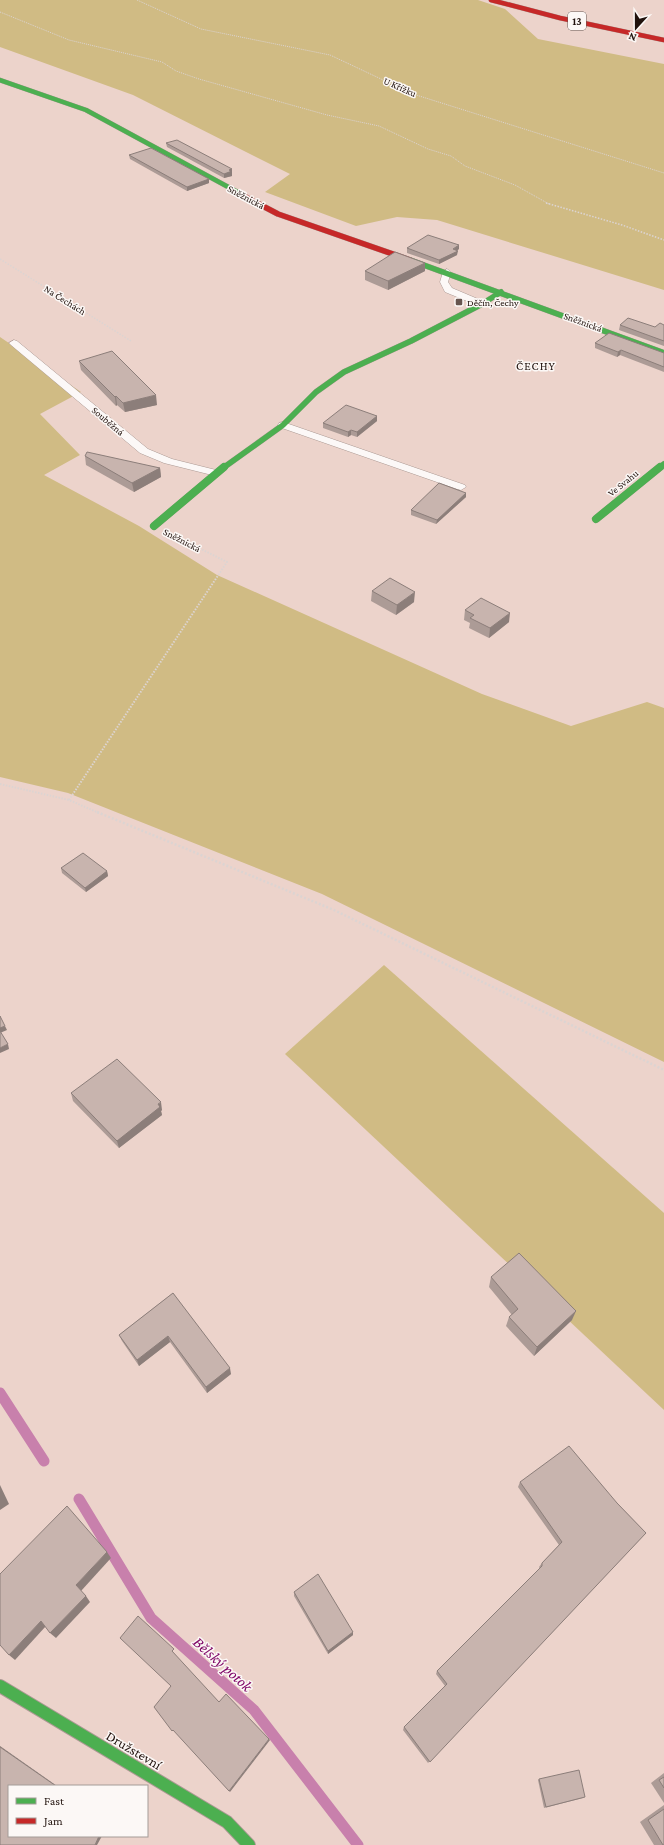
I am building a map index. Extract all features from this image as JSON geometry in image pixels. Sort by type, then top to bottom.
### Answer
[{"type":"street","name":"13","points":[[491,0],[560,18],[664,40]]},
{"type":"street","name":"Sněžnická","points":[[0,80],[86,110],[278,214],[447,272],[664,353]]},
{"type":"street","name":"Sněžnická","points":[[154,526],[216,473],[283,425],[316,392],[344,372],[411,341],[502,292]]},
{"type":"street","name":"Ve Svahu","points":[[596,519],[664,464]]},
{"type":"street","name":"Družstevní","points":[[0,1686],[226,1822],[249,1845]]},
{"type":"lane","points":[[447,272],[444,282],[448,290],[482,304]]},
{"type":"lane","name":"Souběžná","points":[[14,343],[144,452],[168,462],[216,473]]},
{"type":"lane","points":[[283,425],[462,487]]},
{"type":"path","name":"U Křížku","points":[[137,0],[201,29],[330,55],[413,94],[664,173]]},
{"type":"path","points":[[0,12],[15,20],[69,40],[162,62],[176,71],[198,79],[327,115],[379,126],[428,149],[451,156],[465,166],[515,184],[544,202],[622,225],[664,240]]},
{"type":"path","name":"Na Čechách","points":[[0,259],[131,341]]},
{"type":"path","name":"Sněžnická","points":[[69,800],[227,562],[154,526]]},
{"type":"path","points":[[0,784],[69,800],[334,910],[664,1070]]},
{"type":"shaded area","points":[[0,0],[478,0],[505,9],[538,39],[664,64],[664,290],[437,220],[397,217],[356,226],[265,192],[290,174],[133,95],[0,47]]},
{"type":"shaded area","points":[[0,337],[81,392],[40,414],[80,455],[44,475],[139,526],[217,575],[482,694],[571,726],[647,702],[664,708],[664,1062],[322,894],[68,793],[0,777]]},
{"type":"shaded area","points":[[384,965],[664,1213],[664,1410],[285,1054]]},
{"type":"building","points":[[177,140],[232,169],[229,170],[232,171],[224,174],[166,143]]},
{"type":"building","points":[[151,148],[209,179],[187,187],[129,155]]},
{"type":"building","points":[[428,235],[459,245],[453,249],[458,251],[439,260],[407,248]]},
{"type":"building","points":[[395,252],[425,263],[388,281],[365,271]]},
{"type":"building","points":[[628,318],[655,327],[660,323],[664,325],[664,341],[620,325]]},
{"type":"building","points":[[609,333],[664,353],[664,367],[621,350],[618,352],[595,343]]},
{"type":"building","points":[[112,351],[156,395],[123,403],[79,361]]},
{"type":"building","points":[[346,405],[377,416],[357,432],[351,430],[348,432],[323,423]]},
{"type":"building","points":[[87,452],[160,468],[132,483],[85,456]]},
{"type":"building","points":[[439,483],[466,493],[437,520],[411,510]]},
{"type":"building","points":[[390,578],[415,592],[397,605],[372,591]]},
{"type":"building","points":[[481,598],[510,613],[490,628],[470,618],[474,615],[465,610]]},
{"type":"building","points":[[83,853],[107,871],[85,888],[61,868]]},
{"type":"building","points":[[0,1016],[5,1026],[0,1028]]},
{"type":"building","points":[[0,1031],[8,1044],[0,1048]]},
{"type":"building","points":[[117,1059],[161,1102],[158,1104],[160,1107],[117,1141],[71,1093]]},
{"type":"building","points":[[519,1253],[576,1311],[537,1347],[509,1317],[518,1309],[491,1277]]},
{"type":"building","points":[[173,1293],[230,1368],[206,1387],[168,1336],[137,1360],[119,1335]]},
{"type":"building","points":[[569,1446],[617,1503],[646,1533],[430,1762],[404,1727],[447,1684],[437,1671],[542,1566],[542,1563],[562,1542],[520,1482]]},
{"type":"building","points":[[67,1506],[107,1552],[76,1585],[86,1596],[50,1633],[41,1621],[9,1655],[0,1645],[0,1574]]},
{"type":"building","points":[[318,1574],[353,1632],[328,1651],[294,1592]]},
{"type":"building","points":[[138,1616],[174,1649],[172,1651],[219,1702],[226,1694],[269,1739],[229,1791],[173,1730],[172,1731],[154,1707],[171,1686],[120,1638]]},
{"type":"building","points":[[0,1747],[55,1785],[8,1785],[8,1837],[99,1837],[95,1845],[0,1845]]},
{"type":"building","points":[[579,1770],[585,1797],[546,1807],[539,1779]]},
{"type":"building","points":[[664,1777],[664,1788],[659,1780]]},
{"type":"building","points":[[664,1809],[664,1845],[663,1845],[648,1820]]},
{"type":"waterway","name":"Bělský potok","points":[[0,1393],[44,1461]]},
{"type":"waterway","name":"Bělský potok","points":[[79,1499],[151,1618],[254,1710],[358,1845]]},
{"type":"traffic: fast","points":[[0,80],[86,110],[243,195]]},
{"type":"traffic: fast","points":[[410,260],[501,292],[664,353]]},
{"type":"traffic: fast","points":[[154,526],[216,473],[283,425],[316,392],[344,372],[411,341],[482,304],[501,292]]},
{"type":"traffic: fast","points":[[596,519],[664,464]]},
{"type":"traffic: fast","points":[[0,1686],[227,1822],[249,1845]]},
{"type":"traffic: jam","points":[[491,0],[560,18],[664,40]]},
{"type":"traffic: jam","points":[[243,195],[278,214],[410,260]]},
{"type":"place","name":"Děčín, Čechy","points":[[459,302]]},
{"type":"district","name":"ČECHY","points":[[536,366]]}]
